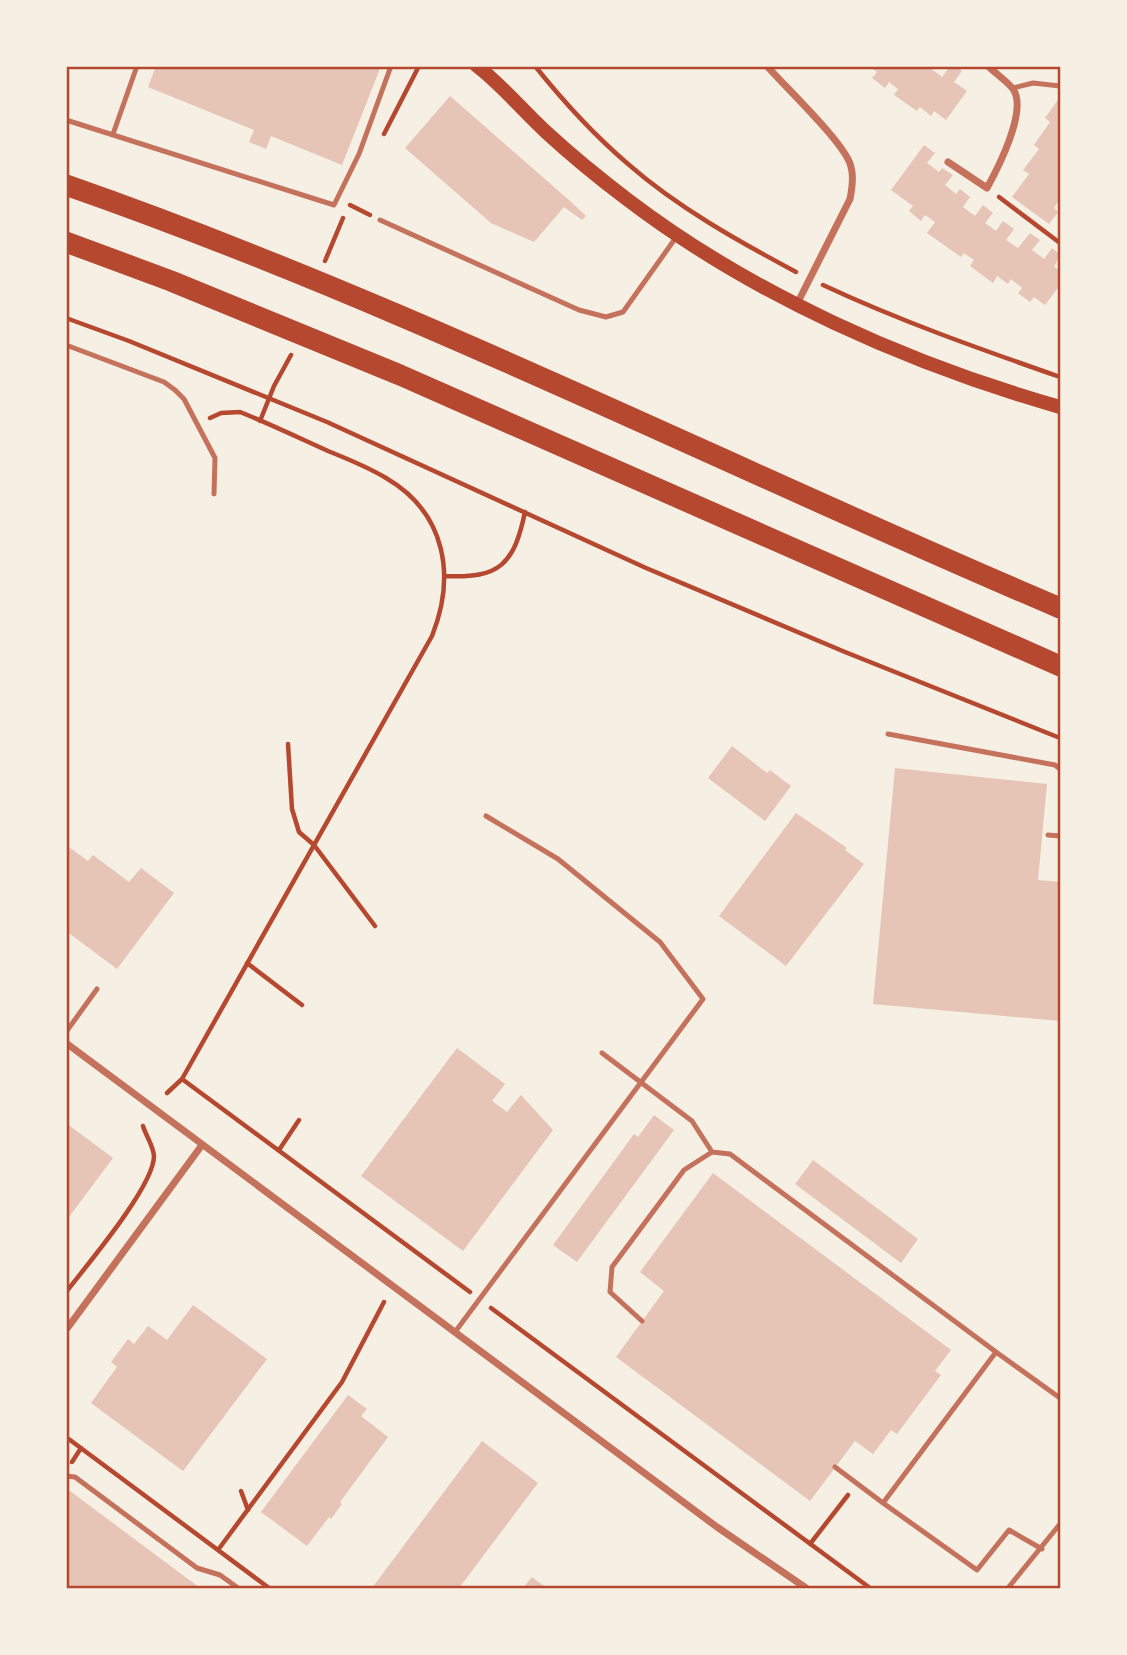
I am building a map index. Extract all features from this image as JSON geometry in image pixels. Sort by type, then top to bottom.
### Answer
[{"type":"highway","points":[[66,186],[350,295],[1060,608]]},
{"type":"highway","points":[[66,242],[331,346],[1060,666]]},
{"type":"main road","points":[[477,66],[582,164],[678,235],[741,275],[797,305],[900,350],[1028,398],[1060,407]]},
{"type":"street","points":[[767,66],[831,136],[851,165],[853,183],[850,199],[797,305]]},
{"type":"street","points":[[948,162],[987,188],[1001,161],[1018,110],[1017,97],[1013,88],[988,66]]},
{"type":"street","points":[[66,1043],[716,1527],[806,1588]]},
{"type":"street","points":[[66,1330],[202,1145]]},
{"type":"lane","points":[[113,134],[137,66]]},
{"type":"lane","points":[[66,120],[334,205],[359,154],[391,66]]},
{"type":"lane","points":[[1013,88],[1033,83],[1060,86]]},
{"type":"lane","points":[[380,220],[579,310],[606,317],[623,312],[678,235]]},
{"type":"lane","points":[[66,345],[164,382],[184,399],[215,458],[214,494]]},
{"type":"lane","points":[[888,734],[1055,765],[1060,769]]},
{"type":"lane","points":[[455,1332],[703,999],[660,942],[558,859],[486,816]]},
{"type":"lane","points":[[1048,835],[1060,836]]},
{"type":"lane","points":[[66,1032],[97,989]]},
{"type":"lane","points":[[602,1053],[692,1121],[712,1152]]},
{"type":"lane","points":[[642,1321],[610,1292],[612,1267],[684,1170],[712,1152],[730,1154],[1060,1398]]},
{"type":"lane","points":[[883,1503],[996,1352]]},
{"type":"lane","points":[[835,1467],[977,1570],[1009,1530],[1042,1549]]},
{"type":"lane","points":[[66,1476],[75,1477],[197,1568],[220,1575],[238,1588]]},
{"type":"lane","points":[[1008,1588],[1060,1524]]},
{"type":"path","points":[[384,135],[419,66]]},
{"type":"path","points":[[534,66],[562,99],[628,165],[696,213],[757,251],[868,306],[1060,377]]},
{"type":"path","points":[[987,188],[1060,243]]},
{"type":"path","points":[[325,262],[355,193]]},
{"type":"path","points":[[349,204],[380,220]]},
{"type":"path","points":[[66,318],[294,408],[646,568],[845,652],[1060,738]]},
{"type":"path","points":[[260,421],[293,347]]},
{"type":"path","points":[[167,1093],[182,1079],[432,636],[445,593],[441,549],[432,527],[419,506],[402,489],[369,468],[234,412],[221,413],[198,425]]},
{"type":"path","points":[[445,576],[473,576],[497,568],[516,547],[524,512]]},
{"type":"path","points":[[288,744],[292,809],[299,832],[314,845],[375,926]]},
{"type":"path","points":[[247,963],[302,1005]]},
{"type":"path","points":[[182,1079],[870,1588]]},
{"type":"path","points":[[279,1150],[299,1120]]},
{"type":"path","points":[[66,1292],[147,1183],[154,1158],[153,1148],[143,1126]]},
{"type":"path","points":[[218,1550],[342,1382],[384,1302]]},
{"type":"path","points":[[66,1437],[269,1588]]},
{"type":"path","points":[[810,1544],[857,1483]]},
{"type":"path","points":[[241,1491],[247,1510]]},
{"type":"building","points":[[156,66],[381,66],[342,165],[271,136],[266,149],[249,142],[254,130],[148,87]]},
{"type":"building","points":[[869,66],[932,66],[930,68],[942,77],[950,66],[956,66],[962,71],[954,82],[967,91],[946,120],[934,111],[931,116],[920,107],[917,111],[894,95],[898,89],[889,82],[885,88],[872,78],[877,72]]},
{"type":"building","points":[[450,96],[586,216],[582,220],[564,207],[534,242],[491,223],[405,148]]},
{"type":"building","points":[[1060,97],[1060,198],[1054,208],[1058,212],[1049,224],[1012,197],[1029,174],[1023,170],[1039,149],[1034,145],[1050,122],[1045,118]]},
{"type":"building","points":[[924,145],[935,153],[927,163],[939,172],[942,168],[953,175],[945,185],[956,194],[960,189],[970,197],[963,207],[975,216],[983,205],[993,213],[985,223],[996,231],[1003,221],[1014,229],[1006,240],[1018,248],[1030,233],[1040,240],[1032,250],[1044,259],[1052,248],[1060,255],[1054,267],[1060,271],[1060,285],[1045,305],[1034,297],[1030,302],[1018,293],[1022,288],[1011,279],[1008,284],[997,276],[993,283],[970,266],[974,260],[964,253],[961,257],[927,233],[935,222],[925,215],[921,221],[909,211],[913,206],[891,190]]},
{"type":"building","points":[[732,746],[767,773],[770,770],[791,786],[765,821],[708,778]]},
{"type":"building","points":[[895,768],[1047,784],[1038,880],[1060,882],[1060,1021],[873,1004]]},
{"type":"building","points":[[796,813],[847,848],[845,850],[864,864],[786,966],[719,916]]},
{"type":"building","points":[[66,845],[88,861],[93,855],[129,882],[141,868],[174,893],[117,969],[66,931]]},
{"type":"building","points":[[457,1048],[505,1084],[492,1101],[507,1112],[521,1095],[553,1130],[463,1251],[361,1176]]},
{"type":"building","points":[[654,1115],[674,1130],[577,1262],[553,1245],[634,1134],[638,1137]]},
{"type":"building","points":[[66,1123],[113,1158],[66,1221]]},
{"type":"building","points":[[813,1160],[918,1239],[901,1263],[795,1184]]},
{"type":"building","points":[[713,1173],[951,1350],[935,1371],[941,1375],[897,1434],[891,1430],[873,1454],[855,1441],[810,1501],[616,1357],[664,1291],[640,1272]]},
{"type":"building","points":[[193,1305],[267,1359],[183,1471],[91,1403],[117,1367],[111,1362],[128,1339],[134,1344],[148,1326],[167,1340]]},
{"type":"building","points":[[348,1395],[367,1409],[361,1416],[388,1437],[340,1502],[342,1504],[331,1519],[329,1517],[307,1546],[261,1512]]},
{"type":"building","points":[[482,1441],[538,1483],[459,1588],[372,1588]]},
{"type":"building","points":[[66,1488],[200,1588],[66,1588]]},
{"type":"building","points":[[532,1577],[544,1586],[523,1588]]}]
